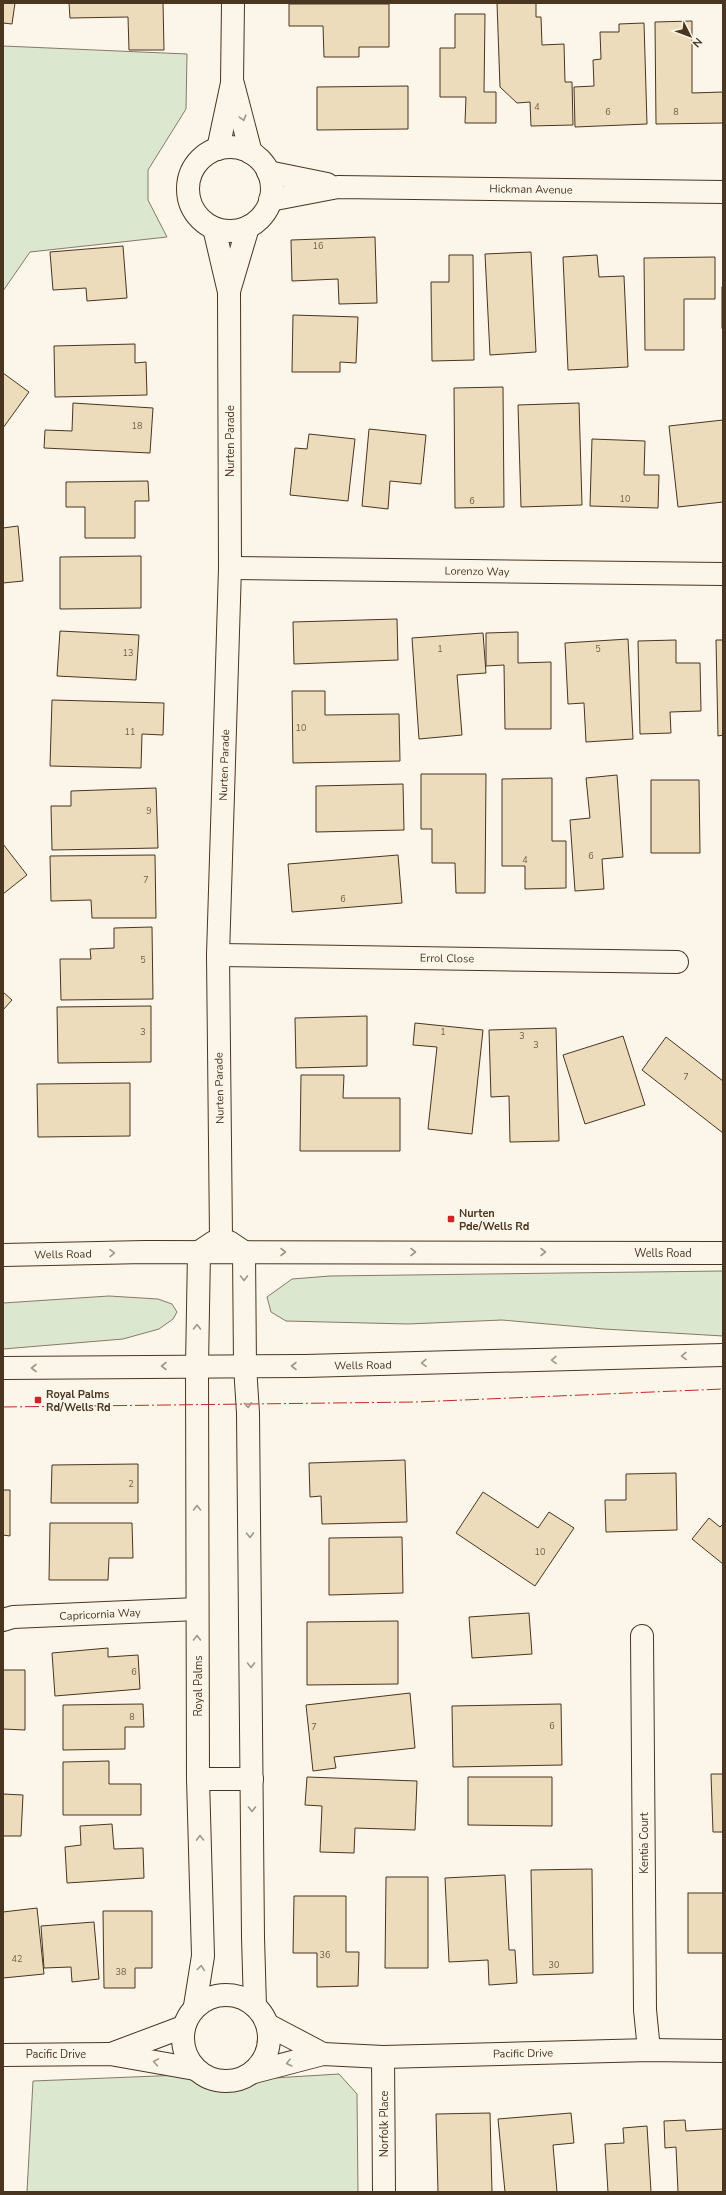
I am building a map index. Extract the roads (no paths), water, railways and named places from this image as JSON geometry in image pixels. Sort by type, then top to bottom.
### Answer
[{"type":"street","points":[[218,149],[232,83],[233,3]]},
{"type":"street","points":[[232,83],[250,153]]},
{"type":"street","points":[[240,148],[250,153],[261,161],[268,172],[272,186],[270,200],[266,211],[258,220],[248,227],[237,231],[214,228],[203,222],[195,212],[189,200],[188,187],[191,175],[197,163],[206,155],[218,149],[240,148]]},
{"type":"street","name":"Hickman Avenue","points":[[268,172],[338,187],[723,192]]},
{"type":"street","name":"Hickman Avenue","points":[[270,200],[338,187]]},
{"type":"street","name":"Nurten Parade","points":[[229,292],[248,227]]},
{"type":"street","name":"Nurten Parade","points":[[214,228],[229,292],[230,568],[218,955],[222,1237]]},
{"type":"street","name":"Lorenzo Way","points":[[230,568],[723,574]]},
{"type":"street","name":"Errol Close","points":[[218,955],[677,962]]},
{"type":"street","points":[[196,1366],[199,1252],[222,1237],[244,1252],[248,1413],[256,2006]]},
{"type":"street","name":"Wells Road","points":[[3,1255],[199,1252],[723,1253]]},
{"type":"street","name":"Wells Road","points":[[3,1368],[305,1366],[723,1355]]},
{"type":"street","name":"Royal Palms","points":[[196,1366],[198,1778],[203,1956],[196,2006]]},
{"type":"street","name":"Capricornia Way","points":[[3,1620],[13,1618],[197,1609]]},
{"type":"street","name":"Kentia Court","points":[[642,1636],[645,2010],[648,2050]]},
{"type":"street","points":[[198,1778],[252,1779]]},
{"type":"street","points":[[219,1995],[232,1995],[245,1998],[256,2006],[263,2014],[268,2024],[269,2037],[268,2050],[262,2062],[254,2072],[243,2078],[230,2082],[217,2081],[205,2077],[195,2069],[186,2057],[182,2042],[184,2027],[196,2006],[206,1999],[219,1995]]},
{"type":"street","name":"Pacific Drive","points":[[268,2024],[323,2054]]},
{"type":"street","name":"Pacific Drive","points":[[110,2054],[184,2027]]},
{"type":"street","name":"Pacific Drive","points":[[254,2072],[323,2054],[383,2056],[648,2050],[723,2051]]},
{"type":"street","name":"Pacific Drive","points":[[3,2055],[110,2054],[195,2069]]},
{"type":"street","name":"Norfolk Place","points":[[383,2056],[384,2192]]},
{"type":"place","name":"Nurten Pde/Wells Rd","points":[[451,1219]]},
{"type":"place","name":"Royal Palms Rd/Wells Rd","points":[[38,1400]]}]
